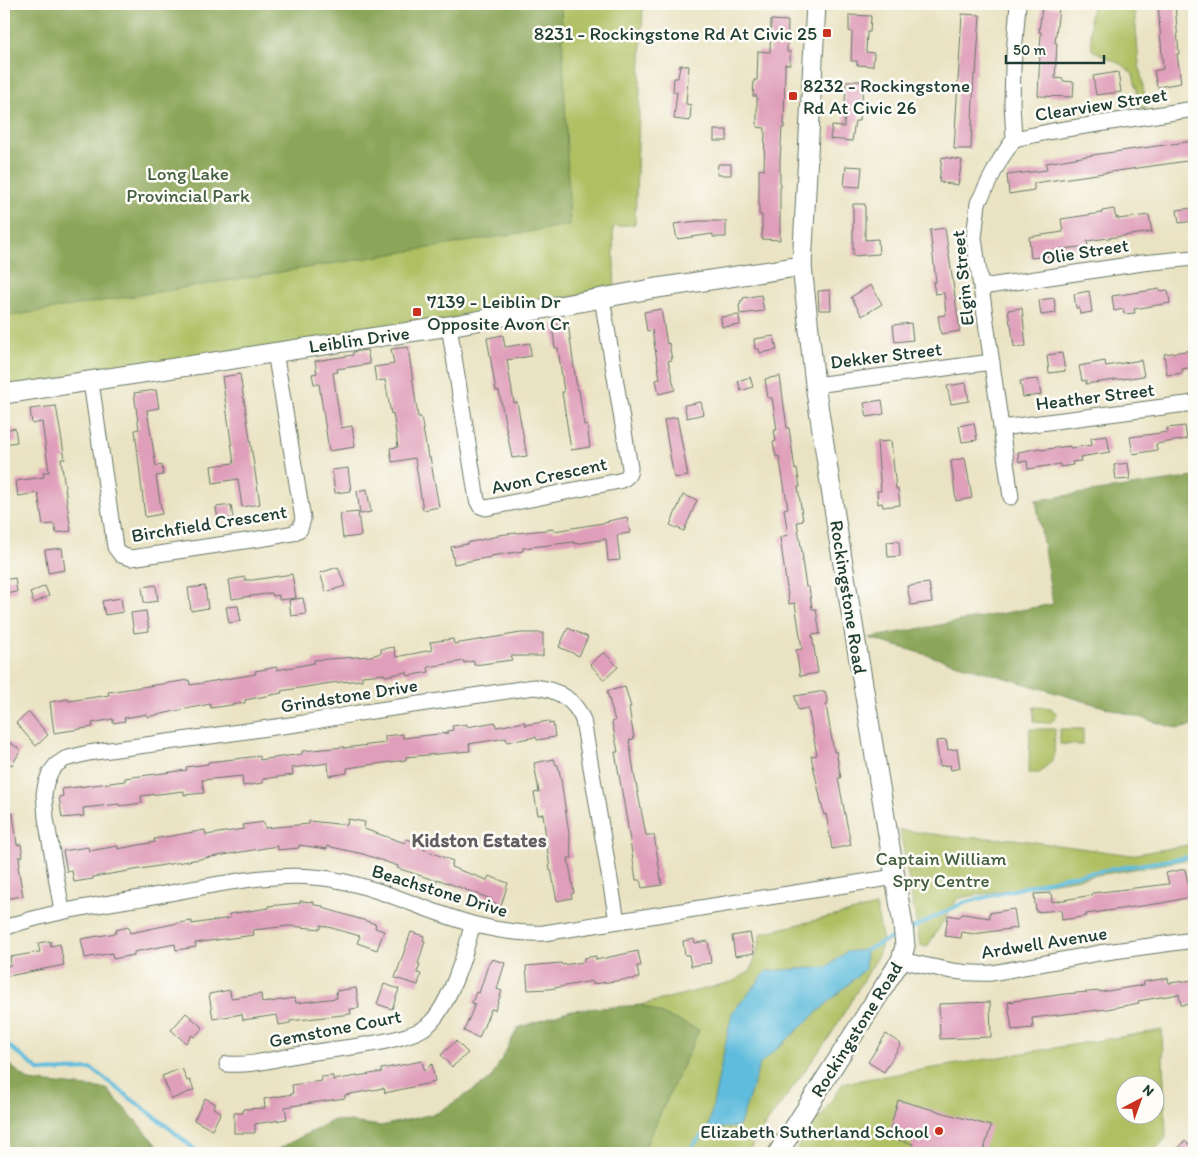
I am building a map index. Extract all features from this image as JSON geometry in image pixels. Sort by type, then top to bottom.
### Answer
[{"type":"street","name":"Rockingstone Road","points":[[778,1153],[901,960],[904,946],[904,932],[815,385],[802,266],[816,4]]},
{"type":"street","points":[[1014,139],[1013,76],[1018,4]]},
{"type":"street","name":"Clearview Street","points":[[1014,139],[1194,109]]},
{"type":"street","name":"Elgin Street","points":[[1011,497],[974,238],[978,203],[989,179],[1014,139]]},
{"type":"street","name":"Olie Street","points":[[982,287],[1142,263],[1194,258]]},
{"type":"street","name":"Leiblin Drive","points":[[4,394],[449,326],[602,298],[802,266]]},
{"type":"street","name":"Avon Crescent","points":[[449,326],[477,500],[480,506],[486,508],[618,481],[629,475],[630,468],[602,298]]},
{"type":"street","name":"Birchfield Crescent","points":[[91,382],[115,547],[121,555],[131,558],[272,537],[296,532],[300,529],[303,519],[275,352]]},
{"type":"street","name":"Dekker Street","points":[[815,385],[992,362]]},
{"type":"street","name":"Heather Street","points":[[1001,428],[1194,403]]},
{"type":"street","name":"Grindstone Drive","points":[[62,911],[48,831],[44,794],[50,773],[56,765],[65,759],[88,753],[304,723],[534,687],[547,688],[564,696],[577,709],[583,720],[617,921]]},
{"type":"street","name":"Beachstone Drive","points":[[4,928],[62,911],[250,881],[302,877],[354,884],[472,925],[526,934],[553,932],[895,877]]},
{"type":"street","name":"Gemstone Court","points":[[227,1064],[245,1066],[298,1054],[405,1037],[422,1030],[436,1018],[442,1008],[460,964],[472,925]]},
{"type":"street","name":"Ardwell Avenue","points":[[901,960],[956,972],[992,973],[1099,953],[1194,940]]},
{"type":"green space","name":"Long Lake Provincial Park","points":[[4,4],[643,4],[635,224],[613,227],[615,296],[4,394]]},
{"type":"green space","name":"Long Lake Provincial Park","points":[[4,4],[561,4],[570,225],[4,317]]},
{"type":"green space","points":[[1093,4],[1134,4],[1139,64],[1147,108],[1141,109],[1133,74],[1124,66],[1092,50],[1090,17]]},
{"type":"green space","points":[[1194,477],[1194,725],[1179,729],[869,638],[1053,604],[1036,500]]},
{"type":"green space","points":[[1034,707],[1051,708],[1058,715],[1050,723],[1034,722]]},
{"type":"green space","points":[[1030,729],[1055,729],[1054,758],[1040,773],[1029,773]]},
{"type":"green space","points":[[1060,729],[1083,729],[1083,745],[1060,744]]},
{"type":"green space","points":[[1194,813],[1194,844],[1190,818]]},
{"type":"green space","name":"Captain William Spry Centre","points":[[900,830],[956,837],[1013,839],[1131,855],[1194,844],[1194,858],[958,898],[927,947],[920,945]]},
{"type":"green space","points":[[876,906],[883,942],[877,958],[830,1036],[747,1153],[642,1153],[699,1030],[641,1005],[732,982],[751,971],[762,933]],"holes":[[[846,952],[865,969],[760,1064],[767,971],[827,967]]]},
{"type":"green space","points":[[641,1005],[699,1030],[642,1153],[270,1153],[334,1120],[381,1126],[437,1113],[491,1079],[518,1028],[571,1010]]},
{"type":"green space","points":[[1162,1030],[1164,1074],[1116,1074],[1116,1124],[1165,1124],[1166,1138],[1153,1153],[794,1153],[817,1117],[820,1118],[843,1083]]},
{"type":"green space","points":[[4,1060],[29,1081],[107,1089],[161,1149],[171,1153],[4,1153]]},
{"type":"water","points":[[866,950],[865,969],[760,1064],[739,1127],[708,1129],[732,1013],[767,971],[827,967],[846,952]]},
{"type":"building","points":[[1158,4],[1175,4],[1179,54],[1177,54],[1181,83],[1157,87],[1154,71],[1163,69]]},
{"type":"building","points":[[1042,6],[1059,8],[1055,43],[1057,43],[1055,78],[1074,82],[1073,97],[1038,96],[1041,32],[1039,32]]},
{"type":"building","points":[[962,14],[980,15],[976,74],[974,74],[971,149],[954,149]]},
{"type":"building","points":[[849,15],[871,16],[870,32],[867,32],[866,52],[874,53],[873,66],[857,65],[857,61],[851,61],[852,32],[849,31]]},
{"type":"building","points":[[771,20],[788,21],[787,52],[790,52],[790,65],[785,64],[784,128],[782,128],[780,160],[780,240],[762,239],[762,215],[759,215],[759,169],[764,170],[765,128],[757,127],[757,96],[753,96],[754,80],[757,80],[758,51],[770,52]]},
{"type":"building","points":[[680,65],[689,66],[686,104],[691,105],[690,121],[674,119],[677,92],[673,92],[674,78],[678,78]]},
{"type":"building","points":[[1118,72],[1121,92],[1096,95],[1093,76]]},
{"type":"building","points":[[846,81],[863,81],[859,121],[855,121],[852,141],[830,139],[832,126],[844,127]]},
{"type":"building","points":[[714,130],[727,130],[727,141],[714,141]]},
{"type":"building","points":[[1194,141],[1194,160],[1034,183],[1034,190],[1009,194],[1007,175],[1047,170],[1046,163]]},
{"type":"building","points":[[942,157],[962,160],[958,185],[939,182]]},
{"type":"building","points":[[718,164],[731,164],[731,175],[717,175]]},
{"type":"building","points":[[846,166],[862,167],[860,187],[844,186]]},
{"type":"building","points":[[853,204],[865,204],[865,240],[878,239],[879,254],[853,256]]},
{"type":"building","points":[[1192,208],[1194,221],[1179,223],[1177,210]]},
{"type":"building","points":[[1114,209],[1118,219],[1149,215],[1152,232],[1087,241],[1088,246],[1054,250],[1055,255],[1031,258],[1029,237],[1063,232],[1061,219],[1102,213],[1102,211]]},
{"type":"building","points":[[698,221],[726,221],[726,237],[713,237],[713,234],[677,239],[674,224]]},
{"type":"building","points":[[945,228],[960,331],[941,334],[938,316],[946,315],[944,293],[935,294],[933,282],[936,282],[930,230]]},
{"type":"building","points":[[871,285],[882,304],[862,316],[851,297]]},
{"type":"building","points":[[1160,289],[1161,291],[1168,290],[1170,303],[1134,309],[1135,313],[1124,314],[1123,309],[1114,311],[1112,296]]},
{"type":"building","points":[[830,290],[831,310],[819,310],[818,291]]},
{"type":"building","points":[[1089,291],[1092,312],[1080,314],[1079,308],[1076,308],[1074,294]]},
{"type":"building","points":[[761,295],[764,311],[740,314],[739,305],[743,298]]},
{"type":"building","points":[[1054,298],[1056,313],[1041,315],[1039,300]]},
{"type":"building","points":[[1022,308],[1026,346],[1014,347],[1008,310]]},
{"type":"building","points":[[661,309],[667,344],[669,343],[672,360],[668,361],[675,390],[659,394],[656,380],[660,379],[652,330],[647,331],[644,312]]},
{"type":"building","points":[[739,315],[740,325],[722,327],[721,317]]},
{"type":"building","points":[[568,323],[577,390],[579,390],[584,425],[587,425],[590,447],[571,450],[562,392],[564,392],[558,348],[555,348],[552,325]]},
{"type":"building","points":[[911,323],[913,340],[895,342],[893,325]]},
{"type":"building","points":[[503,335],[505,347],[530,343],[531,356],[507,360],[514,403],[517,402],[527,456],[512,458],[499,391],[496,391],[487,338]]},
{"type":"building","points":[[774,336],[777,350],[760,353],[759,349],[755,349],[754,339]]},
{"type":"building","points":[[408,347],[418,417],[421,417],[439,507],[423,510],[415,458],[392,462],[390,448],[398,447],[393,413],[391,414],[385,380],[376,381],[374,367],[394,364],[391,349]]},
{"type":"building","points":[[367,350],[370,364],[337,369],[338,372],[333,373],[341,428],[352,426],[355,447],[329,451],[319,384],[314,384],[312,374],[317,373],[315,361],[353,355],[353,352]]},
{"type":"building","points":[[1194,350],[1194,367],[1182,369],[1183,373],[1167,375],[1164,354]]},
{"type":"building","points":[[1062,353],[1065,371],[1049,373],[1047,355]]},
{"type":"building","points":[[1141,360],[1144,376],[1086,384],[1086,380],[1082,381],[1079,366],[1105,361],[1106,366]]},
{"type":"building","points":[[240,374],[260,504],[242,507],[238,479],[213,483],[211,466],[234,463],[222,377]]},
{"type":"building","points":[[780,376],[787,428],[789,428],[795,470],[797,469],[800,487],[798,487],[803,521],[797,522],[806,587],[809,587],[812,609],[816,609],[820,634],[812,635],[818,673],[800,676],[796,650],[802,649],[795,603],[789,604],[780,537],[788,535],[784,509],[788,508],[779,456],[776,457],[773,442],[776,441],[774,430],[777,430],[772,398],[768,398],[765,379]]},
{"type":"building","points":[[750,377],[753,387],[741,391],[738,381]]},
{"type":"building","points":[[1038,379],[1041,395],[1023,397],[1020,381]]},
{"type":"building","points":[[966,383],[969,401],[951,404],[947,386]]},
{"type":"building","points":[[156,390],[159,408],[147,410],[156,466],[162,465],[163,475],[156,476],[162,514],[145,517],[135,430],[139,429],[134,393]]},
{"type":"building","points":[[882,400],[884,414],[867,417],[864,403]]},
{"type":"building","points":[[701,402],[704,414],[687,418],[684,405]]},
{"type":"building","points":[[56,406],[65,459],[61,459],[71,531],[56,533],[54,524],[43,525],[38,493],[18,496],[16,481],[44,477],[43,472],[49,472],[42,422],[32,424],[30,409]]},
{"type":"building","points":[[677,417],[688,476],[674,478],[664,420]]},
{"type":"building","points":[[974,423],[977,440],[962,442],[959,426]]},
{"type":"building","points":[[1185,426],[1187,439],[1156,444],[1157,450],[1133,454],[1130,437],[1168,432],[1167,428]]},
{"type":"building","points":[[15,428],[17,442],[4,444],[4,430]]},
{"type":"building","points":[[1107,436],[1110,452],[1080,457],[1081,461],[1072,462],[1073,465],[1060,467],[1060,464],[1028,469],[1027,461],[1019,462],[1018,452],[1040,448],[1041,450],[1092,445],[1091,438]]},
{"type":"building","points":[[891,441],[896,489],[898,489],[900,505],[883,507],[882,503],[878,504],[877,491],[881,491],[877,442]]},
{"type":"building","points":[[965,458],[972,498],[956,501],[951,461]]},
{"type":"building","points":[[1128,463],[1130,479],[1116,480],[1114,465]]},
{"type":"building","points":[[348,468],[351,491],[335,493],[332,470]]},
{"type":"building","points":[[367,489],[371,512],[360,514],[357,491]]},
{"type":"building","points":[[683,495],[697,500],[684,531],[670,525]]},
{"type":"building","points":[[231,505],[233,518],[218,520],[216,507]]},
{"type":"building","points":[[358,512],[361,536],[343,538],[340,514]]},
{"type":"building","points":[[627,517],[630,533],[617,535],[620,560],[608,561],[606,539],[575,544],[574,542],[523,548],[523,551],[454,564],[451,547],[498,535],[554,529],[554,531],[609,522]]},
{"type":"building","points":[[899,541],[900,556],[888,557],[887,542]]},
{"type":"building","points":[[62,548],[65,570],[48,573],[45,550]]},
{"type":"building","points":[[338,567],[345,586],[326,592],[320,573]]},
{"type":"building","points":[[292,574],[296,598],[279,600],[279,595],[273,596],[272,593],[232,599],[229,580],[245,577],[245,580],[253,580]]},
{"type":"building","points":[[15,578],[17,592],[4,594],[4,580]]},
{"type":"building","points":[[929,583],[932,602],[911,605],[907,586]]},
{"type":"building","points":[[156,585],[158,601],[144,603],[142,587]]},
{"type":"building","points":[[45,586],[49,596],[34,603],[30,593]]},
{"type":"building","points":[[205,586],[208,608],[191,611],[188,588]]},
{"type":"building","points":[[121,598],[123,612],[105,615],[102,601]]},
{"type":"building","points":[[303,598],[306,614],[291,616],[289,600]]},
{"type":"building","points":[[238,606],[241,621],[229,623],[226,607]]},
{"type":"building","points":[[146,611],[149,631],[134,633],[131,613]]},
{"type":"building","points":[[568,628],[588,637],[579,656],[559,647]]},
{"type":"building","points":[[521,633],[543,633],[543,656],[511,656],[512,660],[474,665],[474,661],[464,663],[464,661],[428,667],[429,672],[408,676],[407,672],[385,676],[384,674],[362,676],[362,680],[281,691],[282,693],[245,700],[245,703],[211,708],[210,704],[147,717],[147,714],[124,718],[125,721],[113,723],[113,719],[92,723],[93,727],[54,733],[50,702],[109,695],[108,692],[189,680],[190,685],[256,674],[255,671],[277,667],[277,670],[314,663],[314,660],[371,656],[381,653],[381,649],[394,647],[396,657],[432,650],[430,642],[453,639],[454,644]]},
{"type":"building","points":[[604,652],[618,667],[604,680],[590,664]]},
{"type":"building","points":[[625,687],[631,707],[629,707],[634,739],[629,740],[635,778],[646,835],[654,835],[662,885],[642,888],[640,880],[636,880],[615,752],[618,752],[612,722],[615,721],[607,691]]},
{"type":"building","points":[[825,691],[834,752],[836,751],[841,778],[838,778],[851,845],[832,849],[826,814],[824,815],[811,756],[817,755],[808,708],[798,710],[795,696]]},
{"type":"building","points":[[29,712],[48,735],[36,746],[16,723]]},
{"type":"building","points":[[549,721],[549,724],[553,723],[555,737],[537,740],[536,737],[507,742],[506,738],[469,744],[470,751],[406,757],[406,760],[347,768],[347,773],[329,776],[328,763],[292,768],[293,775],[263,779],[263,783],[243,786],[242,776],[202,780],[204,793],[184,795],[184,791],[141,796],[142,803],[83,808],[84,816],[62,818],[59,797],[63,796],[62,789],[125,781],[125,778],[187,770],[186,767],[208,764],[208,762],[260,756],[260,760],[302,754],[302,751],[385,743],[385,736],[403,734],[403,738],[448,733],[447,731],[453,730],[452,726],[467,724],[467,727],[495,722],[496,727],[525,722],[525,725]]},
{"type":"building","points":[[4,739],[21,750],[12,765],[4,760]]},
{"type":"building","points":[[946,740],[948,750],[957,749],[960,768],[951,770],[950,765],[940,766],[936,741]]},
{"type":"building","points":[[554,759],[556,765],[558,765],[561,780],[570,840],[572,858],[568,858],[574,893],[571,894],[572,898],[557,901],[550,870],[543,814],[538,815],[534,793],[539,792],[534,763]]},
{"type":"building","points":[[13,813],[17,845],[21,844],[23,856],[19,857],[20,865],[18,866],[23,896],[4,899],[4,815]]},
{"type":"building","points":[[348,819],[365,822],[364,829],[405,843],[407,839],[425,845],[423,849],[453,861],[451,867],[487,880],[489,876],[508,883],[501,906],[490,902],[491,899],[437,879],[437,881],[397,868],[398,866],[363,854],[327,846],[327,849],[299,845],[299,848],[278,850],[277,846],[93,877],[93,879],[74,882],[72,871],[67,872],[63,851],[88,847],[89,851],[118,846],[118,849],[155,842],[154,839],[205,830],[206,835],[244,829],[243,825],[264,822],[265,828],[309,824],[309,821],[347,825]]},
{"type":"building","points":[[1185,869],[1191,897],[1086,914],[1087,916],[1062,920],[1061,910],[1036,912],[1034,894],[1051,893],[1052,902],[1092,895],[1092,893],[1169,884],[1166,873]]},
{"type":"building","points":[[300,901],[314,902],[314,905],[323,906],[323,908],[376,924],[375,928],[384,931],[377,950],[357,943],[360,936],[321,925],[321,929],[289,926],[253,930],[254,935],[195,943],[196,947],[176,950],[175,944],[134,952],[134,955],[113,959],[112,953],[85,958],[81,939],[116,933],[116,930],[129,927],[130,933],[178,923],[192,921],[192,924],[230,918],[229,914],[269,908],[268,906],[300,903]]},
{"type":"building","points":[[1014,909],[1017,928],[974,934],[962,932],[961,938],[945,936],[948,915],[959,917],[963,914],[990,918],[989,913]]},
{"type":"building","points":[[411,932],[424,936],[423,940],[425,941],[418,964],[420,964],[417,973],[421,974],[418,985],[395,978]]},
{"type":"building","points":[[750,933],[754,953],[735,956],[732,936]]},
{"type":"building","points":[[694,939],[695,943],[708,941],[711,963],[691,966],[689,955],[685,955],[683,941]]},
{"type":"building","points":[[50,941],[51,946],[60,944],[64,965],[4,977],[4,966],[11,965],[10,957],[40,952],[38,943]]},
{"type":"building","points":[[638,951],[641,966],[637,966],[639,978],[592,984],[592,981],[549,989],[528,990],[526,966],[561,963],[562,965],[584,962],[584,958],[596,956],[596,960]]},
{"type":"building","points":[[492,959],[505,963],[497,989],[502,991],[495,1010],[491,1009],[479,1038],[464,1031],[475,1004],[472,1003],[476,992],[479,993],[489,962]]},
{"type":"building","points":[[1168,978],[1169,983],[1194,980],[1194,1004],[1181,1005],[1179,994],[1138,1001],[1139,1003],[1107,1009],[1032,1018],[1033,1028],[1012,1030],[1008,1002],[1065,994],[1101,992],[1144,985],[1143,982]]},
{"type":"building","points":[[384,984],[399,989],[392,1009],[377,1004]]},
{"type":"building","points":[[356,988],[359,1008],[350,1009],[351,1014],[290,1021],[290,1023],[279,1025],[277,1015],[243,1020],[242,1014],[213,1019],[209,994],[230,990],[231,998],[261,994],[262,1003],[295,998],[296,1003],[337,998],[336,991]]},
{"type":"building","points":[[990,1002],[991,1037],[940,1039],[939,1004]]},
{"type":"building","points":[[186,1013],[203,1028],[194,1037],[192,1035],[186,1043],[171,1030]]},
{"type":"building","points":[[886,1034],[901,1044],[884,1072],[868,1062]]},
{"type":"building","points":[[456,1041],[468,1053],[452,1067],[441,1055]]},
{"type":"building","points":[[422,1061],[424,1071],[432,1064],[435,1082],[385,1093],[384,1088],[345,1095],[345,1098],[285,1107],[287,1119],[255,1124],[255,1133],[234,1133],[234,1113],[243,1113],[243,1109],[265,1108],[264,1099],[293,1094],[292,1085],[322,1081],[321,1077],[333,1076],[333,1080],[382,1072],[381,1069]]},
{"type":"building","points":[[182,1068],[187,1081],[190,1080],[194,1090],[172,1099],[162,1076]]},
{"type":"building","points":[[205,1098],[216,1104],[213,1108],[221,1112],[212,1130],[194,1120]]},
{"type":"building","name":"Elizabeth Sutherland School","points":[[898,1100],[991,1126],[983,1153],[910,1153],[913,1144],[888,1137]]},
{"type":"building","points":[[1185,1141],[1194,1149],[1194,1153],[1174,1153]]},
{"type":"waterway","points":[[909,930],[963,903],[1064,877],[1194,856]]},
{"type":"waterway","points":[[866,950],[898,935]]},
{"type":"waterway","points":[[4,1042],[40,1071],[92,1069],[199,1153]]},
{"type":"waterway","points":[[686,1153],[708,1129]]},
{"type":"place","name":"8231 - Rockingstone Rd At Civic 25","points":[[827,33]]},
{"type":"place","name":"8232 - Rockingstone Rd At Civic 26","points":[[793,96]]},
{"type":"place","name":"7139 - Leiblin Dr Opposite Avon Cr","points":[[417,312]]},
{"type":"place","name":"Elizabeth Sutherland School","points":[[939,1131]]},
{"type":"district","name":"Kidston Estates","points":[[479,840]]}]
